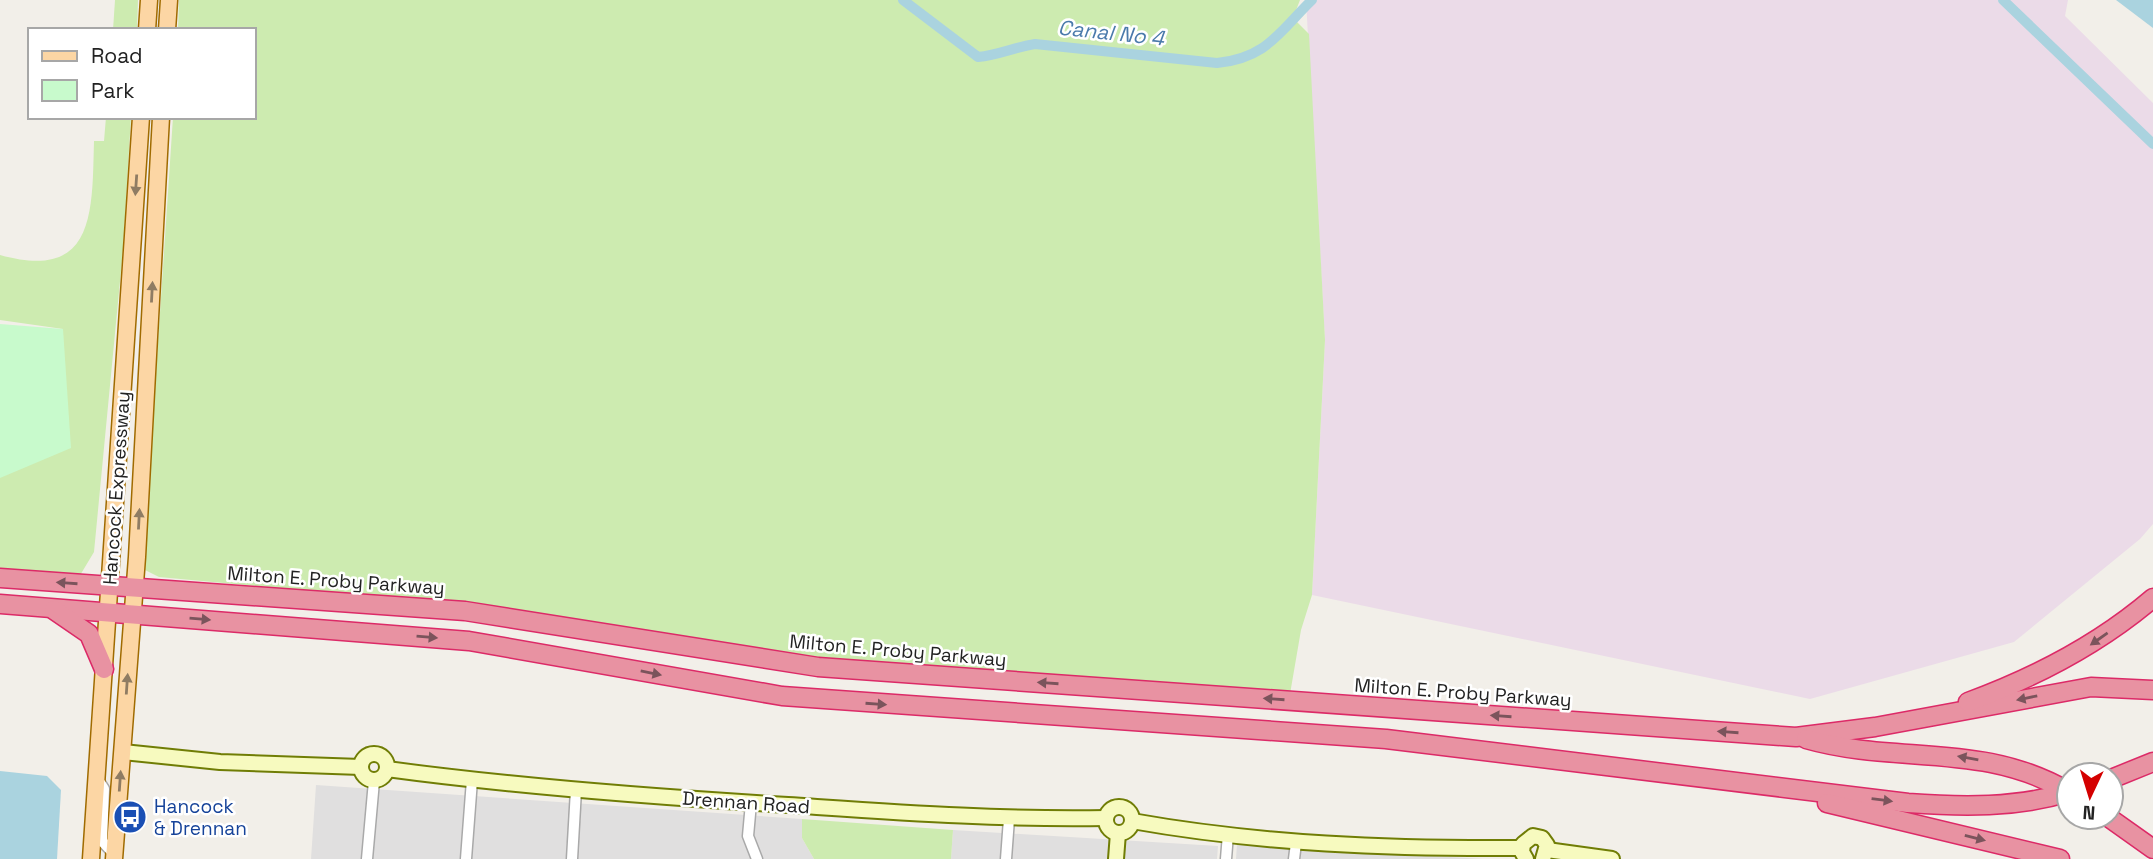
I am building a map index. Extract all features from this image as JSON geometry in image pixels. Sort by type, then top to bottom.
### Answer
[{"type":"highway","name":"Milton E. Proby Parkway","points":[[0,578],[489,614],[818,667],[1796,737]]},
{"type":"highway","points":[[1921,719],[2038,675],[2085,648],[2153,598]]},
{"type":"highway","points":[[0,604],[469,640],[744,691],[816,700],[1386,739],[1955,806],[2005,804],[2055,795]]},
{"type":"highway","points":[[51,608],[89,634],[104,669]]},
{"type":"highway","points":[[1796,737],[1921,719],[2060,691],[2091,687],[2148,689]]},
{"type":"highway","points":[[1796,737],[1837,748],[1953,755],[2003,764],[2034,774],[2055,785]]},
{"type":"highway","points":[[2125,773],[2153,762]]},
{"type":"highway","points":[[1742,782],[2060,859]]},
{"type":"highway","points":[[2125,829],[2153,849]]},
{"type":"main road","points":[[147,28],[149,0]]},
{"type":"main road","points":[[167,28],[169,0]]},
{"type":"main road","name":"Hancock Expressway","points":[[91,859],[141,119]]},
{"type":"main road","name":"Hancock Expressway","points":[[115,857],[134,587],[161,119]]},
{"type":"street","points":[[123,752],[220,762],[361,767]]},
{"type":"street","points":[[375,754],[383,757],[387,769],[381,778],[374,780],[366,778],[361,767],[363,759],[375,754]]},
{"type":"street","name":"Drennan Road","points":[[387,769],[576,790],[751,803],[1009,819],[1106,818]]},
{"type":"street","points":[[95,775],[104,789],[102,841],[115,857]]},
{"type":"street","points":[[367,859],[374,780]]},
{"type":"street","points":[[466,859],[472,780]]},
{"type":"street","points":[[572,859],[576,790]]},
{"type":"street","points":[[751,803],[748,836],[757,859]]},
{"type":"street","points":[[1119,807],[1130,813],[1132,821],[1128,829],[1118,833],[1107,826],[1106,818],[1110,810],[1119,807]]},
{"type":"street","points":[[1006,859],[1009,819]]},
{"type":"street","points":[[1132,821],[1380,854],[1524,854],[1525,840],[1533,836],[1542,838],[1545,854],[1612,859]]},
{"type":"street","points":[[1116,859],[1118,833]]},
{"type":"street","points":[[1226,859],[1228,834]]},
{"type":"street","points":[[1294,859],[1296,843]]},
{"type":"shaded area","points":[[1306,0],[2068,0],[2065,16],[2153,103],[2153,524],[2140,539],[2014,642],[1810,699],[1312,595],[1325,340]]},
{"type":"shaded area","points":[[316,785],[802,819],[802,838],[814,859],[311,859]]},
{"type":"shaded area","points":[[953,830],[1218,846],[1217,859],[951,859]]},
{"type":"shaded area","points":[[1237,844],[1483,859],[1236,859]]},
{"type":"green space","points":[[115,0],[138,0],[137,28],[113,28]]},
{"type":"green space","points":[[179,0],[899,0],[973,55],[907,0],[1300,0],[1293,18],[1309,34],[1325,340],[1312,595],[1301,630],[1290,694],[801,658],[523,611],[159,577],[143,569],[173,119],[256,119],[256,28],[178,28]]},
{"type":"green space","points":[[106,119],[131,119],[123,250],[94,552],[79,577],[0,572],[0,477],[63,329],[0,320],[0,255],[32,261],[55,258],[71,249],[82,234],[89,215],[94,141],[104,141]]},
{"type":"green space","points":[[0,324],[63,329],[71,448],[0,478]]},
{"type":"green space","points":[[802,819],[953,830],[951,859],[814,859],[802,838]]},
{"type":"water","points":[[2116,0],[2153,0],[2153,28]]},
{"type":"water","points":[[0,771],[47,776],[61,790],[57,859],[0,859]]},
{"type":"waterway","name":"Canal No 4","points":[[903,0],[978,57],[1035,44],[1217,63],[1248,56],[1271,42],[1312,0]]},
{"type":"waterway","name":"Canal No 4","points":[[2003,0],[2153,144]]},
{"type":"place","name":"Hancock & Drennan","points":[[130,817]]}]
